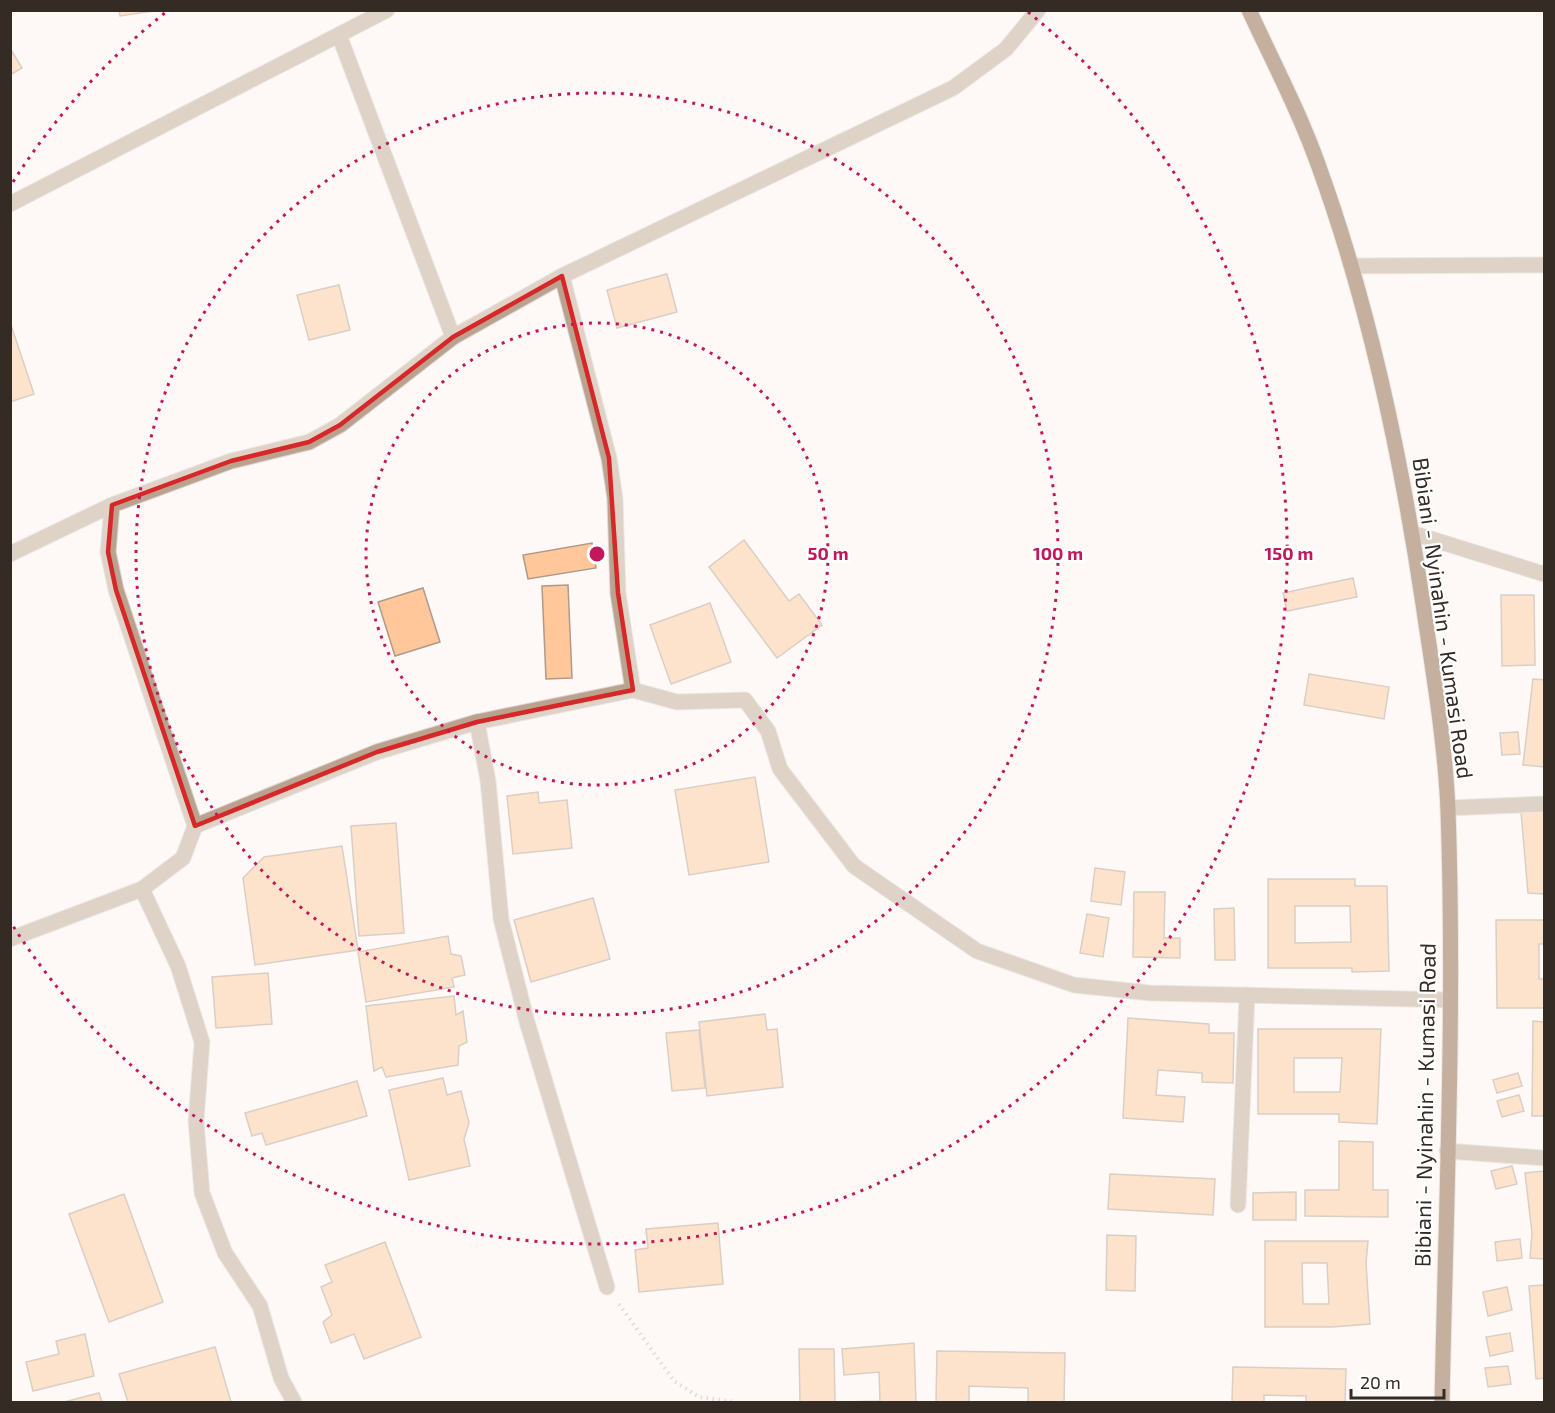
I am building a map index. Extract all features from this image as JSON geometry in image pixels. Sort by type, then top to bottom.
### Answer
[{"type":"main road","name":"Bibiani - Nyinahin - Kumasi Road","points":[[1249,10],[1318,163],[1352,266],[1391,422],[1412,533],[1437,693],[1448,808],[1450,1000],[1442,1402]]},
{"type":"street","points":[[10,204],[387,10]]},
{"type":"street","points":[[10,554],[112,505],[231,460],[309,442],[340,425],[453,337],[562,276],[953,88],[1006,49],[1038,10]]},
{"type":"street","points":[[339,35],[453,337]]},
{"type":"street","points":[[1352,266],[1545,265]]},
{"type":"street","points":[[562,276],[609,458],[615,498],[618,593],[633,690]]},
{"type":"street","points":[[10,939],[142,889],[183,858],[195,826],[116,590],[108,552],[112,505]]},
{"type":"street","points":[[1412,533],[1545,574]]},
{"type":"street","points":[[195,826],[377,752],[477,722],[633,690],[677,702],[745,700],[768,731],[780,769],[854,866],[977,951],[1074,985],[1150,993],[1450,1000]]},
{"type":"street","points":[[477,722],[488,781],[501,919],[527,1022],[607,1287]]},
{"type":"street","points":[[1448,808],[1545,804]]},
{"type":"street","points":[[142,889],[178,966],[202,1042],[196,1121],[202,1193],[225,1252],[260,1306],[281,1378],[294,1402]]},
{"type":"street","points":[[1238,1205],[1247,995]]},
{"type":"street","points":[[1447,1151],[1545,1158]]},
{"type":"path","points":[[607,1287],[675,1381],[699,1397],[736,1402]]},
{"type":"highlighted area","points":[[562,276],[609,458],[618,593],[633,690],[477,722],[377,752],[195,826],[116,590],[108,552],[112,505],[231,461],[309,442],[340,425],[453,337]]},
{"type":"building","points":[[119,10],[160,10],[120,16]]},
{"type":"building","points":[[10,48],[22,68],[10,75]]},
{"type":"building","points":[[667,274],[677,312],[617,328],[607,290]]},
{"type":"building","points":[[339,285],[350,330],[309,340],[297,295]]},
{"type":"building","points":[[10,322],[34,394],[10,402]]},
{"type":"building","points":[[744,540],[789,601],[799,594],[822,625],[777,658],[709,567]]},
{"type":"building","points":[[592,543],[596,568],[528,579],[523,555]]},
{"type":"building","points":[[1353,578],[1357,597],[1287,611],[1283,593]]},
{"type":"building","points":[[568,585],[572,678],[546,679],[542,586]]},
{"type":"building","points":[[423,588],[440,642],[395,656],[378,602]]},
{"type":"building","points":[[1501,595],[1534,595],[1535,665],[1502,666]]},
{"type":"building","points":[[710,603],[731,662],[671,684],[650,625]]},
{"type":"building","points":[[1309,674],[1389,687],[1384,719],[1304,705]]},
{"type":"building","points":[[1533,679],[1544,680],[1544,767],[1523,765]]},
{"type":"building","points":[[1518,732],[1520,754],[1502,755],[1500,733]]},
{"type":"building","points":[[755,777],[769,862],[689,875],[675,790]]},
{"type":"building","points":[[538,792],[539,803],[567,800],[572,848],[513,854],[507,796]]},
{"type":"building","points":[[1544,810],[1544,894],[1528,893],[1521,812]]},
{"type":"building","points":[[396,823],[404,933],[359,936],[351,826]]},
{"type":"building","points":[[342,846],[358,950],[255,965],[243,878],[264,857]]},
{"type":"building","points":[[1095,868],[1125,872],[1121,905],[1091,901]]},
{"type":"building","points":[[1268,879],[1355,879],[1355,886],[1387,886],[1389,971],[1352,972],[1352,968],[1268,968]],"holes":[[[1295,906],[1350,906],[1351,942],[1295,943]]]},
{"type":"building","points":[[1134,892],[1165,892],[1164,938],[1180,938],[1180,958],[1133,957]]},
{"type":"building","points":[[593,898],[610,959],[531,982],[514,920]]},
{"type":"building","points":[[1234,908],[1235,960],[1215,960],[1214,909]]},
{"type":"building","points":[[1087,914],[1109,918],[1103,957],[1080,953]]},
{"type":"building","points":[[1496,920],[1544,920],[1544,944],[1539,944],[1539,979],[1544,979],[1544,1008],[1497,1008]]},
{"type":"building","points":[[448,936],[451,954],[461,956],[465,975],[452,978],[454,987],[366,1002],[358,952]]},
{"type":"building","points":[[268,973],[272,1024],[216,1028],[212,977]]},
{"type":"building","points":[[454,996],[456,1015],[463,1011],[467,1042],[459,1046],[458,1065],[386,1077],[382,1067],[374,1071],[366,1006]]},
{"type":"building","points":[[765,1014],[767,1030],[777,1029],[783,1087],[707,1096],[699,1022]]},
{"type":"building","points":[[1128,1018],[1209,1024],[1209,1033],[1234,1033],[1233,1083],[1202,1082],[1202,1073],[1158,1070],[1156,1095],[1185,1097],[1183,1122],[1123,1118]]},
{"type":"building","points":[[1533,1021],[1544,1022],[1544,1116],[1532,1116]]},
{"type":"building","points":[[1258,1029],[1381,1029],[1377,1124],[1339,1122],[1339,1114],[1258,1114]],"holes":[[[1294,1058],[1342,1058],[1340,1092],[1294,1092]]]},
{"type":"building","points":[[699,1030],[705,1088],[672,1091],[666,1033]]},
{"type":"building","points":[[1518,1073],[1522,1086],[1497,1093],[1493,1080]]},
{"type":"building","points":[[443,1078],[447,1095],[461,1091],[469,1123],[464,1139],[470,1166],[409,1180],[389,1090]]},
{"type":"building","points":[[357,1081],[367,1116],[266,1145],[262,1133],[252,1136],[245,1113]]},
{"type":"building","points":[[1519,1095],[1524,1111],[1502,1117],[1497,1101]]},
{"type":"building","points":[[1339,1141],[1373,1142],[1373,1190],[1388,1190],[1388,1217],[1305,1216],[1305,1190],[1339,1190]]},
{"type":"building","points":[[1512,1166],[1517,1184],[1496,1189],[1491,1171]]},
{"type":"building","points":[[1544,1171],[1544,1259],[1530,1258],[1532,1233],[1525,1173]]},
{"type":"building","points":[[1110,1174],[1215,1179],[1213,1215],[1108,1209]]},
{"type":"building","points":[[1296,1192],[1296,1220],[1253,1220],[1253,1193]]},
{"type":"building","points":[[124,1194],[163,1302],[109,1322],[69,1214]]},
{"type":"building","points":[[718,1223],[723,1284],[639,1292],[635,1250],[648,1248],[646,1229]]},
{"type":"building","points":[[1107,1235],[1136,1236],[1135,1291],[1106,1290]]},
{"type":"building","points":[[1520,1239],[1522,1258],[1497,1261],[1495,1242]]},
{"type":"building","points":[[1265,1241],[1368,1241],[1366,1263],[1370,1324],[1332,1327],[1265,1327]],"holes":[[[1302,1263],[1327,1263],[1329,1304],[1303,1304]]]},
{"type":"building","points":[[385,1242],[421,1337],[364,1359],[354,1334],[331,1343],[323,1322],[332,1315],[321,1287],[332,1282],[325,1265]]},
{"type":"building","points":[[1544,1285],[1544,1378],[1536,1379],[1529,1286]]},
{"type":"building","points":[[1507,1287],[1512,1310],[1488,1316],[1483,1292]]},
{"type":"building","points":[[1510,1333],[1513,1351],[1490,1356],[1486,1337]]},
{"type":"building","points":[[85,1334],[94,1376],[33,1391],[26,1362],[59,1354],[56,1341]]},
{"type":"building","points":[[914,1343],[916,1402],[841,1402],[880,1401],[879,1372],[844,1375],[842,1349]]},
{"type":"building","points":[[215,1347],[231,1402],[128,1402],[119,1374]]},
{"type":"building","points":[[799,1349],[834,1349],[835,1402],[800,1402]]},
{"type":"building","points":[[937,1351],[1065,1353],[1064,1402],[1028,1402],[1028,1388],[969,1386],[969,1402],[936,1402]]},
{"type":"building","points":[[1508,1366],[1511,1384],[1488,1387],[1485,1368]]},
{"type":"building","points":[[1233,1367],[1346,1369],[1345,1402],[1306,1402],[1306,1396],[1264,1395],[1264,1402],[1232,1402]]},
{"type":"building","points":[[99,1393],[102,1402],[64,1402]]}]
